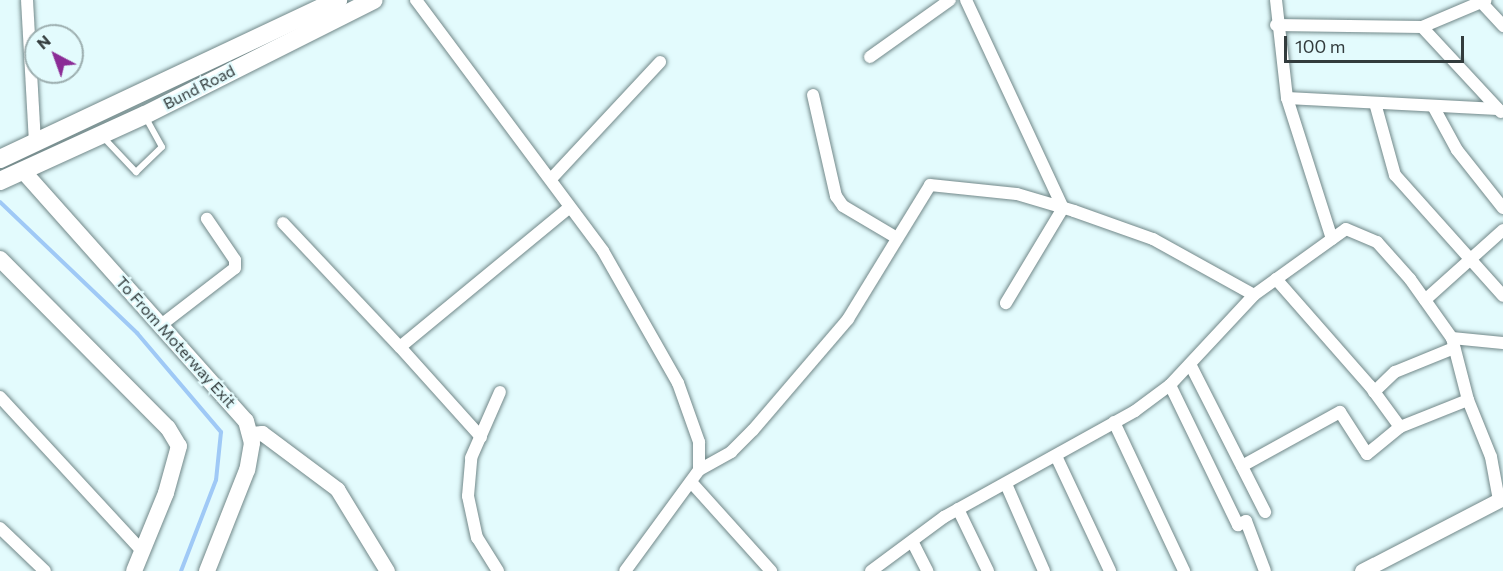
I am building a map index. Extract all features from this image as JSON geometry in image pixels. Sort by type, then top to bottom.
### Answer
[{"type":"main road","name":"Bund Road","points":[[6,156],[113,108],[338,0]]},
{"type":"main road","name":"Bund Road","points":[[0,182],[145,115],[374,0]]},
{"type":"main road","points":[[113,108],[121,126]]},
{"type":"main road","name":"To From Moterway Exit","points":[[23,171],[230,400],[251,434]]},
{"type":"main road","points":[[0,259],[168,428],[179,446],[166,493],[134,571]]},
{"type":"main road","points":[[207,571],[241,490],[251,434]]},
{"type":"street","points":[[27,0],[35,144]]},
{"type":"street","points":[[416,0],[603,251],[678,383],[699,442],[699,470]]},
{"type":"street","points":[[870,57],[950,0]]},
{"type":"street","points":[[966,0],[1063,208]]},
{"type":"street","points":[[1276,0],[1276,25],[1287,98],[1332,239]]},
{"type":"street","points":[[1276,25],[1422,27],[1483,1],[1503,26]]},
{"type":"street","points":[[1422,27],[1501,112]]},
{"type":"street","points":[[551,179],[660,62]]},
{"type":"street","points":[[813,94],[836,196],[843,206],[897,238]]},
{"type":"street","points":[[1287,98],[1501,112]]},
{"type":"street","points":[[1375,103],[1395,175],[1503,296]]},
{"type":"street","points":[[1432,106],[1457,150],[1503,208]]},
{"type":"street","points":[[626,571],[699,470],[731,452],[848,319],[930,185],[1017,194],[1063,208],[1153,239],[1254,295]]},
{"type":"street","points":[[400,347],[570,207]]},
{"type":"street","points":[[1006,303],[1063,208]]},
{"type":"street","points":[[161,325],[235,268],[235,260],[207,219]]},
{"type":"street","points":[[283,223],[400,347],[480,438]]},
{"type":"street","points":[[871,571],[958,509],[1056,456],[1114,422],[1170,385],[1254,295],[1346,229],[1377,242],[1425,300],[1453,343],[1468,400],[1491,457],[1501,499],[1362,571]]},
{"type":"street","points":[[1425,300],[1503,230]]},
{"type":"street","points":[[1276,279],[1374,392],[1400,427]]},
{"type":"street","points":[[1374,392],[1395,372],[1453,343],[1503,343]]},
{"type":"street","points":[[1190,364],[1265,512]]},
{"type":"street","points":[[1170,385],[1238,525],[1246,521],[1265,571]]},
{"type":"street","points":[[498,571],[477,538],[471,518],[469,473],[480,438],[500,392]]},
{"type":"street","points":[[0,397],[142,551]]},
{"type":"street","points":[[1242,466],[1340,412],[1367,454],[1400,427],[1468,400]]},
{"type":"street","points":[[1114,422],[1184,571]]},
{"type":"street","points":[[251,434],[262,432],[337,489],[356,515],[387,571]]},
{"type":"street","points":[[1056,456],[1110,571]]},
{"type":"street","points":[[691,482],[771,571]]},
{"type":"street","points":[[1006,484],[1044,571]]},
{"type":"street","points":[[958,509],[988,571]]},
{"type":"street","points":[[0,528],[45,571]]},
{"type":"street","points":[[912,541],[927,571]]},
{"type":"lane","points":[[101,135],[136,172],[162,147],[145,115]]},
{"type":"waterway","points":[[0,202],[137,333],[221,432],[216,480],[181,571]]}]
